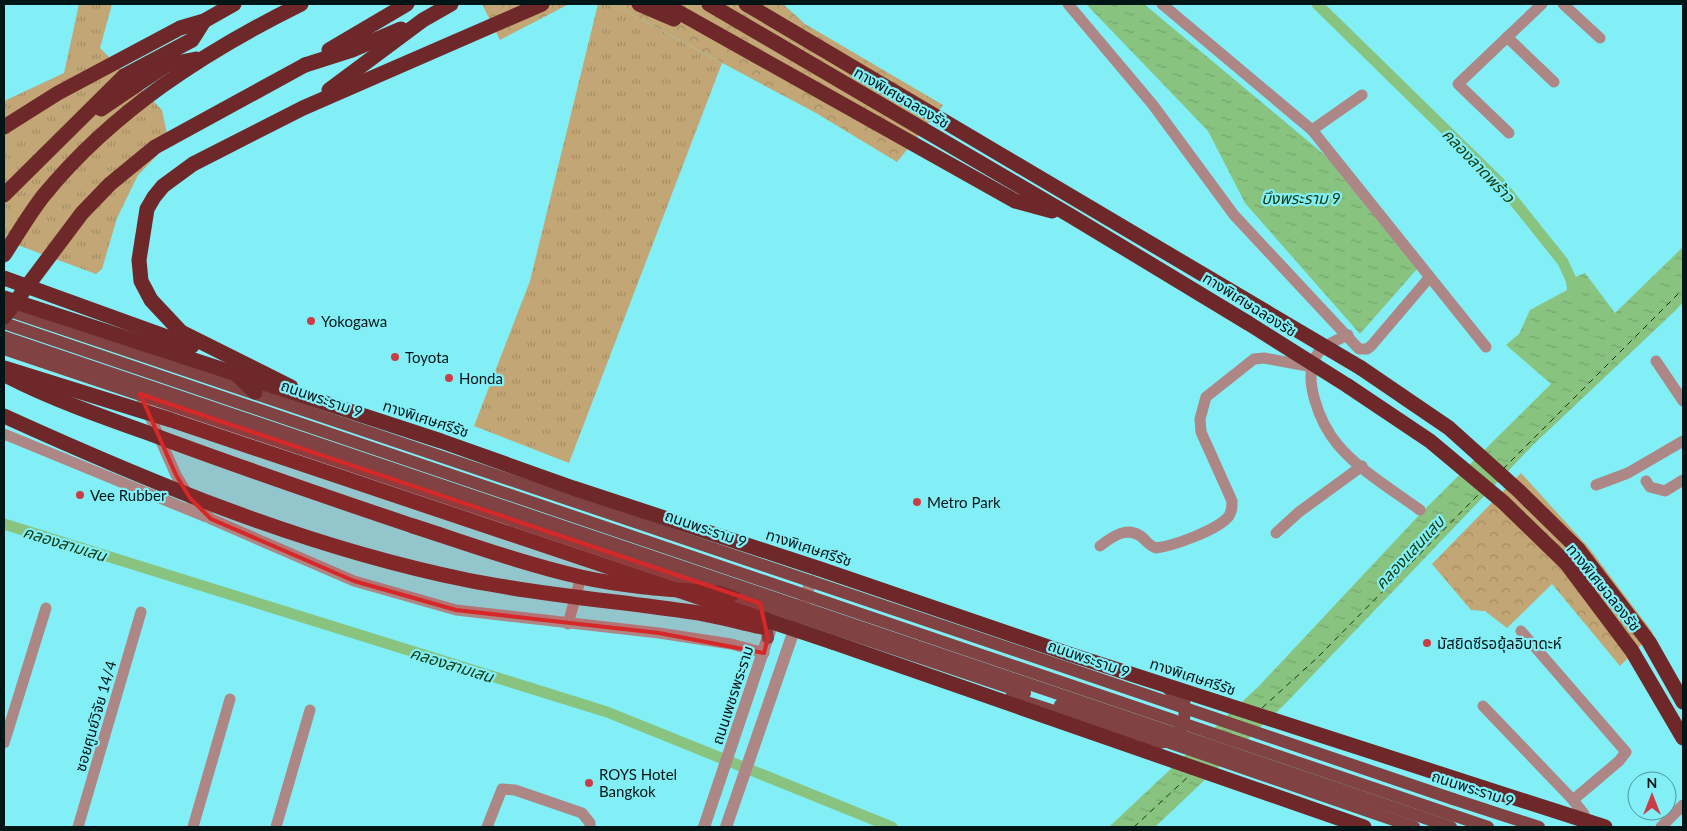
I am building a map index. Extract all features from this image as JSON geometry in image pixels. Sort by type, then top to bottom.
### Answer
[{"type":"highway","points":[[4,127],[58,93],[180,28],[204,21],[234,4]]},
{"type":"highway","points":[[4,255],[43,197],[88,146],[132,107],[202,58],[301,4]]},
{"type":"highway","points":[[4,317],[82,213],[110,184],[155,147],[305,65],[407,4]]},
{"type":"highway","points":[[303,108],[423,20],[451,4]]},
{"type":"highway","points":[[324,404],[181,332],[151,300],[141,281],[138,260],[147,210],[163,186],[193,164],[303,108],[542,4]]},
{"type":"highway","points":[[639,4],[735,45]]},
{"type":"highway","points":[[664,4],[1015,201],[1071,216]]},
{"type":"highway","name":"ทางพิเศษฉลองรัช","points":[[709,4],[1071,216],[1348,386],[1430,441],[1503,502],[1566,563],[1627,643],[1683,738]]},
{"type":"highway","name":"ทางพิเศษฉลองรัช","points":[[746,4],[1361,368],[1449,428],[1519,491],[1578,550],[1649,642],[1683,702]]},
{"type":"highway","points":[[305,65],[352,50],[423,20]]},
{"type":"highway","points":[[4,195],[124,76],[192,40],[204,21]]},
{"type":"highway","points":[[64,134],[166,65],[202,58]]},
{"type":"highway","points":[[4,278],[195,348],[229,368],[256,392]]},
{"type":"highway","name":"ทางพิเศษศรีรัช","points":[[4,298],[441,441],[582,491],[829,572],[1072,655],[1605,827]]},
{"type":"highway","points":[[4,368],[171,420],[832,642],[1364,827]]},
{"type":"highway","points":[[4,374],[30,388],[246,470],[505,556],[581,577],[662,589],[732,594]]},
{"type":"highway","points":[[4,416],[164,485],[262,524],[328,546],[467,580],[547,593],[694,612],[832,642]]},
{"type":"main road","name":"ถนนพระราม 9","points":[[4,309],[256,392],[1540,827]]},
{"type":"main road","name":"ถนนพระราม 9","points":[[4,323],[1488,827]]},
{"type":"main road","points":[[4,337],[1451,827]]},
{"type":"main road","points":[[4,349],[799,616],[1414,827]]},
{"type":"main road","points":[[760,603],[768,638]]},
{"type":"main road","points":[[952,668],[1000,693],[1155,744],[1174,740],[1182,730],[1186,714],[1184,700],[1175,692],[1014,638],[966,633]]},
{"type":"street","points":[[1068,4],[1153,106],[1234,215],[1348,335],[1358,349],[1368,348],[1429,278]]},
{"type":"street","points":[[1162,4],[1175,8],[1312,130],[1486,347]]},
{"type":"street","points":[[1509,134],[1458,84],[1542,4]]},
{"type":"street","points":[[1563,4],[1600,38]]},
{"type":"street","points":[[1507,37],[1554,82]]},
{"type":"street","points":[[1312,130],[1362,95]]},
{"type":"street","points":[[1348,335],[1322,349],[1316,356],[1313,367],[1313,390],[1323,421],[1339,447],[1420,510]]},
{"type":"street","points":[[1100,546],[1119,533],[1128,532],[1136,534],[1156,548],[1171,546],[1228,518],[1232,501],[1201,432],[1201,414],[1206,397],[1254,359],[1264,358],[1313,367]]},
{"type":"street","points":[[1656,360],[1683,400]]},
{"type":"street","points":[[140,394],[176,475],[190,498],[211,519]]},
{"type":"street","points":[[4,434],[211,519],[354,581],[456,610],[668,634],[731,644],[764,653]]},
{"type":"street","points":[[1596,485],[1628,473],[1683,441]]},
{"type":"street","points":[[1276,533],[1300,512],[1362,466]]},
{"type":"street","points":[[1646,481],[1650,487],[1665,491],[1683,480]]},
{"type":"street","name":"ถนนเพชรพระราม","points":[[704,827],[764,653],[789,573]]},
{"type":"street","points":[[568,624],[581,577]]},
{"type":"street","points":[[728,823],[811,581]]},
{"type":"street","points":[[4,743],[46,608]]},
{"type":"street","name":"ซอยศูนย์วิจัย 14/4","points":[[78,827],[141,612]]},
{"type":"street","points":[[1521,631],[1626,752],[1619,761],[1573,800]]},
{"type":"street","points":[[193,827],[230,699]]},
{"type":"street","points":[[1483,706],[1573,800],[1584,814],[1583,827]]},
{"type":"street","points":[[276,827],[310,710]]},
{"type":"street","points":[[487,827],[502,789],[515,790],[582,813],[590,823],[590,827]]},
{"type":"street","points":[[1661,827],[1683,805]]},
{"type":"highlighted area","points":[[140,394],[760,603],[768,638],[764,653],[659,633],[456,610],[354,581],[211,519],[190,498],[176,475]]},
{"type":"green space","points":[[79,4],[112,4],[100,48],[162,110],[169,143],[138,175],[117,218],[102,269],[96,274],[4,240],[4,101],[64,73]]},
{"type":"green space","points":[[482,4],[569,4],[500,40]]},
{"type":"green space","points":[[598,4],[612,4],[722,63],[569,463],[474,426],[530,281]]},
{"type":"green space","points":[[612,4],[783,4],[805,24],[943,105],[897,162],[816,113]]},
{"type":"green space","points":[[1521,473],[1589,548],[1653,633],[1620,666],[1552,584],[1507,628],[1485,611],[1471,610],[1432,564]]},
{"type":"water","name":"บึงพระราม 9","points":[[1086,4],[1144,4],[1327,157],[1417,269],[1360,334],[1245,203],[1208,131]]},
{"type":"water","name":"คลองแสนแสบ","points":[[1683,247],[1683,302],[1676,310],[1534,444],[1284,705],[1155,827],[1109,827],[1259,686],[1422,512],[1551,384],[1506,345],[1519,334],[1530,310],[1567,290],[1566,281],[1585,273],[1615,313]]},
{"type":"waterway","name":"คลองลาดพร้าว","points":[[1317,4],[1499,182],[1563,262],[1577,293]]},
{"type":"waterway","name":"คลองสามเสน","points":[[4,524],[607,712],[892,827]]},
{"type":"ferry route","points":[[1503,469],[1683,289]]},
{"type":"ferry route","points":[[1262,708],[1317,658],[1480,493]]},
{"type":"ferry route","points":[[1134,827],[1191,774]]},
{"type":"place","name":"Yokogawa","points":[[311,321]]},
{"type":"place","name":"Toyota","points":[[395,357]]},
{"type":"place","name":"Honda","points":[[449,378]]},
{"type":"place","name":"Vee Rubber","points":[[80,495]]},
{"type":"place","name":"Metro Park","points":[[917,502]]},
{"type":"place","name":"มัสยิดซีรอยุ้ลอิบาดะห์","points":[[1427,643]]},
{"type":"place","name":"ROYS Hotel Bangkok","points":[[589,783]]}]
